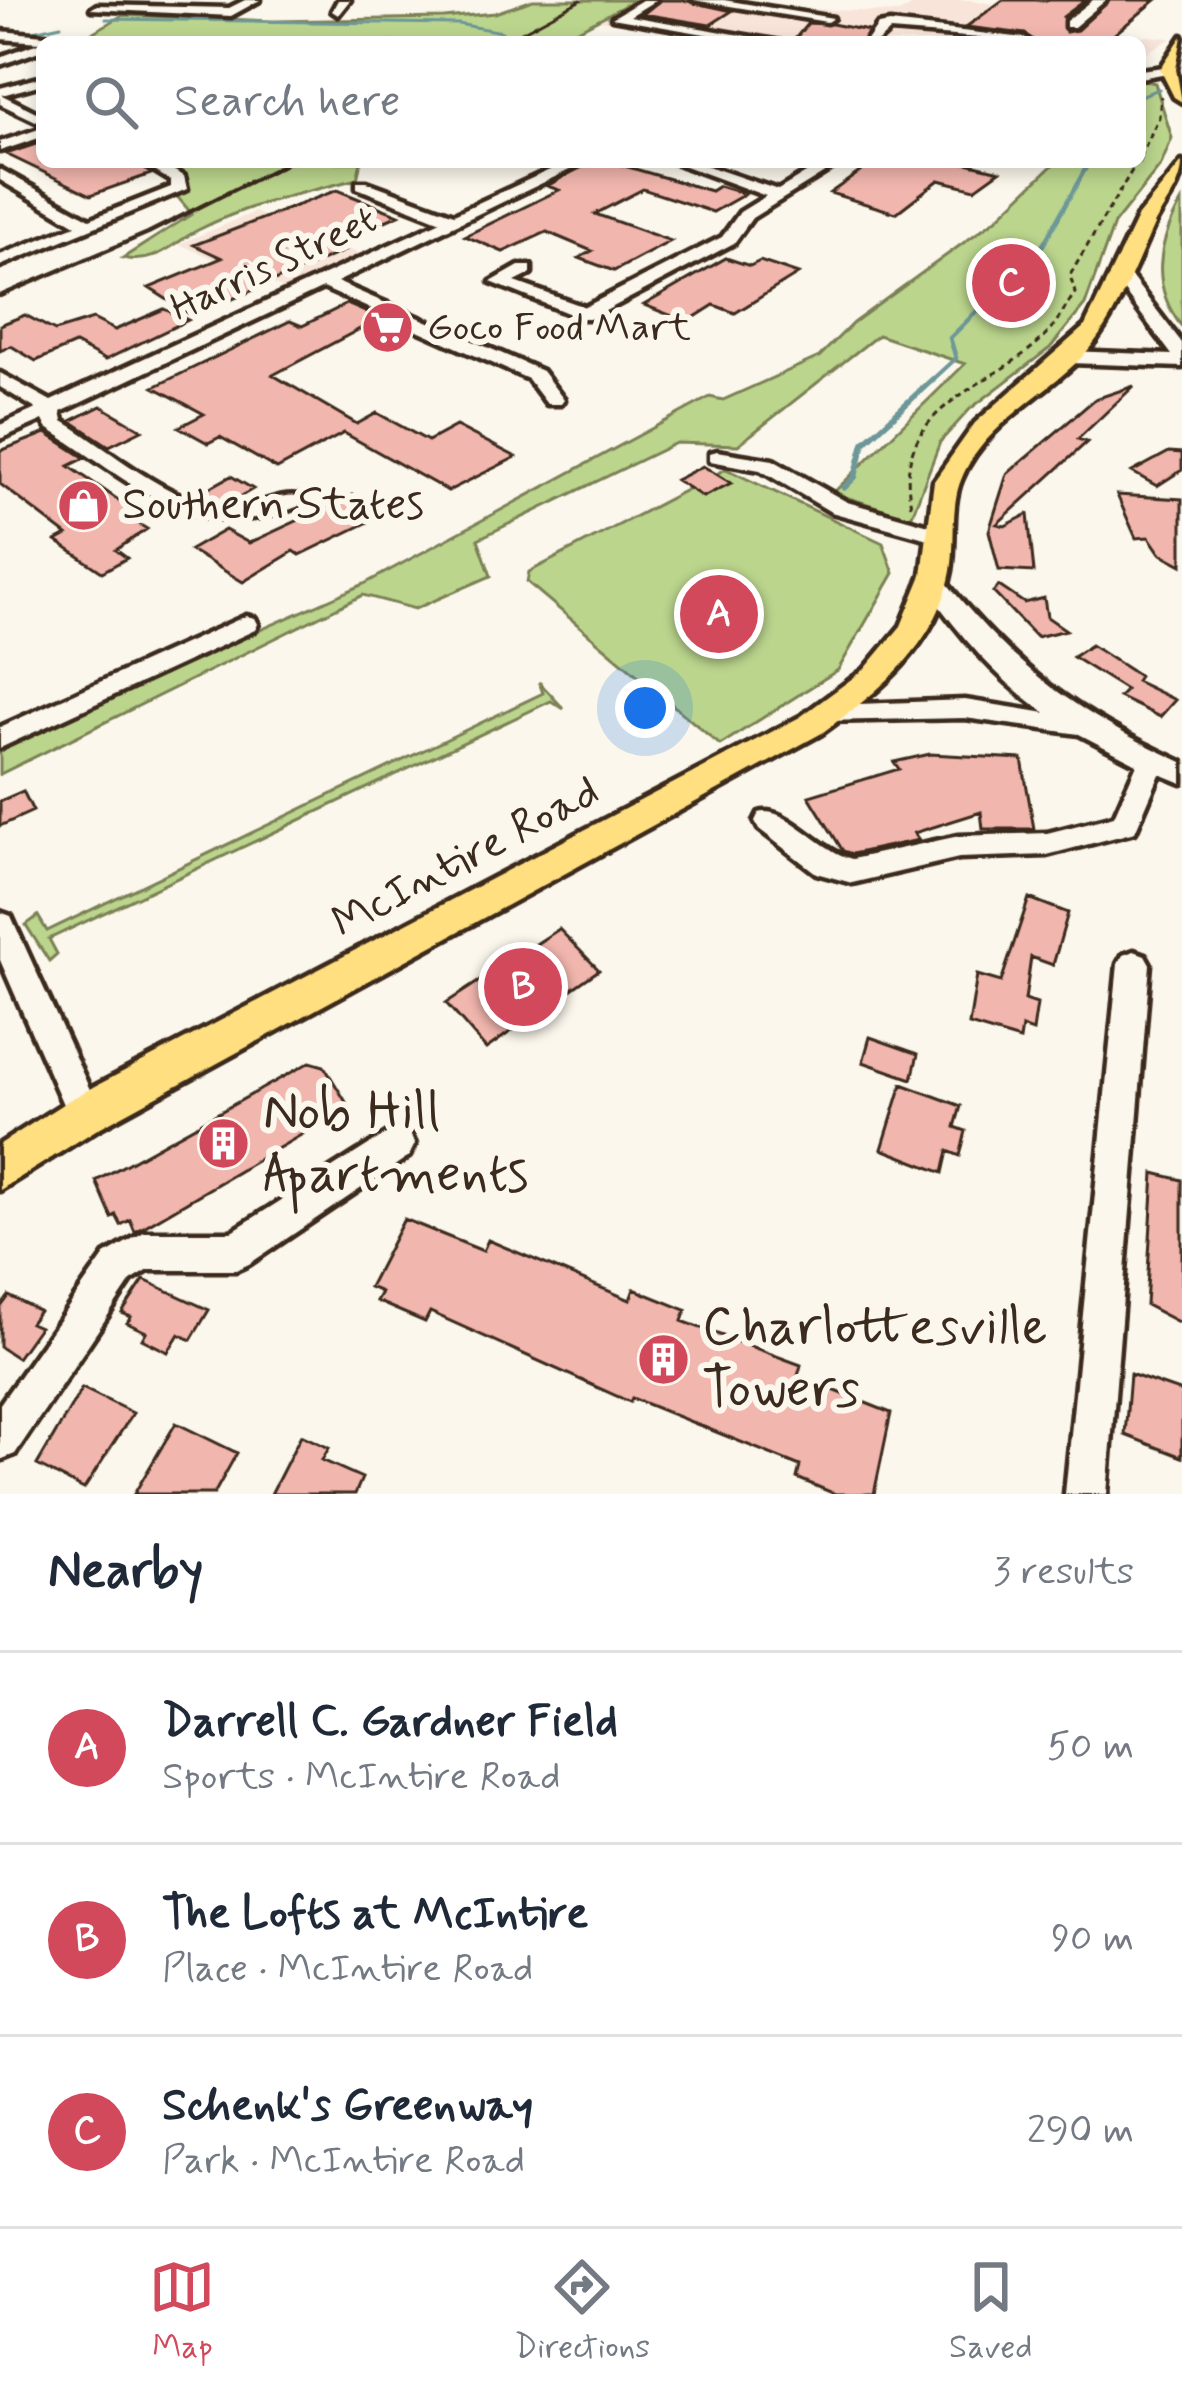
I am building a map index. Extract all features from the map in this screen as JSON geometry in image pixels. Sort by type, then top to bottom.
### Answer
[{"type":"main road","points":[[1182,40],[1164,76],[1182,97]]},
{"type":"main road","name":"McIntire Road","points":[[0,1169],[84,1114],[832,714],[896,656],[922,616],[934,581],[923,532],[965,451],[984,428],[1069,357],[1095,328],[1123,278],[1148,216],[1182,167]]},
{"type":"street","points":[[62,36],[101,4],[231,12],[254,0]]},
{"type":"street","points":[[650,0],[618,18],[710,36]]},
{"type":"street","points":[[699,0],[827,18]]},
{"type":"street","points":[[1070,24],[1100,0]]},
{"type":"street","points":[[876,36],[890,27],[971,36]]},
{"type":"street","points":[[0,35],[36,38]]},
{"type":"street","points":[[0,61],[36,48]]},
{"type":"street","points":[[1146,72],[1164,76]]},
{"type":"street","points":[[0,96],[36,82]]},
{"type":"street","points":[[0,96],[36,117]]},
{"type":"street","points":[[0,147],[36,134]]},
{"type":"street","points":[[0,261],[179,190],[179,179],[158,168]]},
{"type":"street","name":"Harris Street","points":[[0,433],[566,168]]},
{"type":"street","points":[[699,168],[778,195]]},
{"type":"street","points":[[525,270],[500,281],[586,314],[728,240],[746,214],[825,168]]},
{"type":"street","points":[[0,174],[86,218],[87,224]]},
{"type":"street","points":[[362,185],[454,220]]},
{"type":"street","points":[[388,251],[409,259],[448,240]]},
{"type":"street","points":[[1123,278],[1182,358]]},
{"type":"street","points":[[323,282],[535,376],[554,400]]},
{"type":"street","points":[[1069,357],[1182,358]]},
{"type":"street","points":[[0,379],[50,409],[54,424],[206,516],[247,517],[291,501]]},
{"type":"street","points":[[718,457],[766,464],[839,507],[923,532]]},
{"type":"street","points":[[934,581],[1000,668],[1103,739]]},
{"type":"street","points":[[0,738],[246,624]]},
{"type":"street","points":[[832,714],[965,709],[1034,718],[1103,739],[1182,773]]},
{"type":"street","points":[[769,821],[826,865],[852,871],[959,847],[1047,844],[1125,824],[1152,760]]},
{"type":"street","points":[[0,925],[84,1114]]},
{"type":"street","points":[[1086,1494],[1134,964]]},
{"type":"street","points":[[0,1439],[118,1268],[144,1252],[236,1252],[397,1144]]},
{"type":"path","points":[[1146,143],[1159,117],[1164,76]]},
{"type":"path","points":[[923,532],[911,506],[904,470],[919,438],[950,400],[1060,320],[1075,293],[1070,275],[1133,168]]},
{"type":"shaded area","points":[[625,0],[899,13],[922,0],[969,0],[993,4],[981,14],[1054,29],[1146,36],[694,36],[593,19]]},
{"type":"shaded area","points":[[1146,36],[1172,38],[1146,53]]},
{"type":"shaded area","points":[[255,212],[361,254],[286,290],[179,244]]},
{"type":"green space","points":[[533,0],[635,0],[566,36],[86,36],[123,15],[273,21],[495,13]]},
{"type":"green space","points":[[1146,81],[1155,83],[1172,138],[1161,165],[1114,224],[1085,305],[1050,348],[970,409],[940,442],[911,518],[833,493],[965,364],[878,335],[738,445],[676,443],[478,539],[491,576],[415,609],[363,595],[0,774],[0,746],[366,583],[710,397],[723,400],[819,357],[853,323],[995,220],[1050,168],[1146,168]]},
{"type":"green space","points":[[174,168],[360,168],[357,179],[239,212],[154,256],[123,258],[192,214],[168,186]]},
{"type":"green space","points":[[1182,201],[1182,327],[1165,296],[1161,265],[1167,233]]},
{"type":"green space","points":[[726,469],[883,543],[894,573],[838,670],[720,745],[527,582],[529,572]]},
{"type":"green space","points":[[539,682],[564,709],[551,701],[49,939],[57,954],[49,961],[26,925],[38,916],[47,931],[543,693]]},
{"type":"building","points":[[660,0],[732,11],[710,25],[643,14]]},
{"type":"building","points":[[1003,0],[1086,0],[1063,17],[1066,32],[1077,30],[1110,0],[1156,0],[1112,36],[1028,36],[966,27]]},
{"type":"building","points":[[808,23],[869,31],[866,36],[797,36]]},
{"type":"building","points":[[36,144],[36,168],[144,168],[151,174],[91,195],[6,154]]},
{"type":"building","points":[[579,168],[632,168],[711,191],[719,186],[745,194],[713,212],[643,189],[595,214],[671,241],[614,271],[579,258],[592,251],[547,232],[503,252],[465,236],[559,190],[547,186]]},
{"type":"building","points":[[865,168],[1000,171],[975,189],[939,180],[896,213],[830,193]]},
{"type":"building","points":[[337,190],[399,215],[330,245],[344,251],[193,316],[149,288],[222,258],[194,245]]},
{"type":"building","points":[[726,258],[750,266],[760,261],[798,274],[735,313],[714,305],[687,322],[644,305]]},
{"type":"building","points":[[347,304],[405,329],[385,340],[360,329],[273,375],[357,424],[377,413],[428,441],[456,426],[516,457],[448,491],[344,433],[277,469],[220,437],[208,443],[179,427],[204,414],[154,387],[290,321],[302,326]]},
{"type":"building","points":[[164,309],[188,320],[105,360],[75,344],[36,361],[11,346],[0,351],[0,325],[25,315],[55,331],[93,319],[115,330]]},
{"type":"building","points":[[1134,386],[1078,439],[1087,442],[997,524],[1005,526],[1028,514],[1034,572],[999,570],[989,531],[1007,474],[1095,399]]},
{"type":"building","points":[[101,406],[142,430],[109,446],[71,421]]},
{"type":"building","name":"Southern States","points":[[46,433],[85,458],[69,466],[140,515],[132,520],[147,529],[116,550],[127,558],[102,572],[56,541],[67,535],[0,484],[0,451]]},
{"type":"building","points":[[1169,452],[1182,453],[1182,470],[1157,486],[1132,472]]},
{"type":"building","points":[[703,466],[731,483],[703,497],[676,480]]},
{"type":"building","points":[[231,476],[253,489],[228,504],[195,496]]},
{"type":"building","points":[[353,495],[381,516],[300,555],[294,551],[243,582],[190,550],[225,530],[249,543]]},
{"type":"building","points":[[1117,495],[1182,499],[1182,565],[1160,553],[1149,537],[1136,538]]},
{"type":"building","points":[[999,586],[1024,603],[1044,598],[1047,617],[1066,630],[1036,637],[993,592]]},
{"type":"building","points":[[1091,645],[1139,676],[1136,681],[1175,700],[1160,717],[1119,697],[1126,690],[1073,657]]},
{"type":"building","points":[[930,754],[1022,759],[1034,829],[983,829],[981,812],[914,833],[919,840],[852,854],[843,851],[809,796],[899,769],[894,762]]},
{"type":"building","points":[[23,791],[33,811],[0,826],[0,801]]},
{"type":"building","points":[[1029,898],[1068,913],[1053,965],[1031,957],[1025,1000],[1037,1004],[1033,1031],[1022,1027],[1020,1040],[969,1025],[977,975],[1001,982]]},
{"type":"building","points":[[559,929],[599,970],[486,1049],[446,1003]]},
{"type":"building","points":[[870,1037],[918,1054],[912,1079],[863,1062]]},
{"type":"building","name":"Nob Hill Apartments","points":[[310,1062],[324,1066],[349,1107],[135,1232],[130,1220],[121,1225],[116,1215],[112,1218],[96,1181]]},
{"type":"building","points":[[902,1084],[961,1106],[955,1127],[966,1131],[960,1156],[948,1151],[943,1173],[882,1149]]},
{"type":"building","points":[[1154,1173],[1182,1180],[1182,1324],[1146,1305]]},
{"type":"building","name":"Charlottesville Towers","points":[[404,1219],[483,1251],[488,1240],[630,1300],[634,1289],[686,1310],[682,1321],[801,1365],[798,1376],[891,1413],[874,1494],[835,1494],[797,1478],[800,1466],[632,1398],[630,1402],[430,1312],[425,1322],[376,1301],[381,1292],[369,1287]]},
{"type":"building","points":[[144,1280],[209,1310],[191,1340],[179,1334],[168,1352],[142,1339],[146,1332],[127,1323],[131,1317],[122,1313]]},
{"type":"building","points":[[9,1296],[39,1311],[30,1323],[39,1327],[17,1358],[0,1347],[0,1308]]},
{"type":"building","points":[[1130,1374],[1182,1392],[1182,1457],[1125,1435]]},
{"type":"building","points":[[82,1388],[133,1413],[84,1489],[37,1465]]},
{"type":"building","points":[[176,1423],[237,1453],[214,1494],[134,1494]]},
{"type":"building","points":[[301,1435],[329,1448],[322,1460],[362,1478],[355,1494],[271,1494]]},
{"type":"waterway","points":[[106,19],[458,24],[502,32]]},
{"type":"waterway","points":[[33,31],[61,25]]},
{"type":"waterway","points":[[1146,94],[1159,89]]},
{"type":"waterway","points":[[930,382],[956,358],[950,338],[1043,245],[1086,168]]},
{"type":"waterway","points":[[844,488],[855,477],[864,443],[933,379]]},
{"type":"railway","points":[[514,36],[581,0]]},
{"type":"railway","points":[[0,296],[148,233],[277,168]]},
{"type":"place","name":"Schenk's Greenway","points":[[1011,283]]},
{"type":"place","name":"Goco Food Mart","points":[[388,328]]},
{"type":"place","name":"Southern States","points":[[83,505]]},
{"type":"place","name":"Darrell C. Gardner Field","points":[[719,614]]},
{"type":"place","name":"The Lofts at McIntire","points":[[523,987]]},
{"type":"place","name":"Nob Hill Apartments","points":[[224,1144]]},
{"type":"place","name":"Charlottesville Towers","points":[[663,1359]]}]
